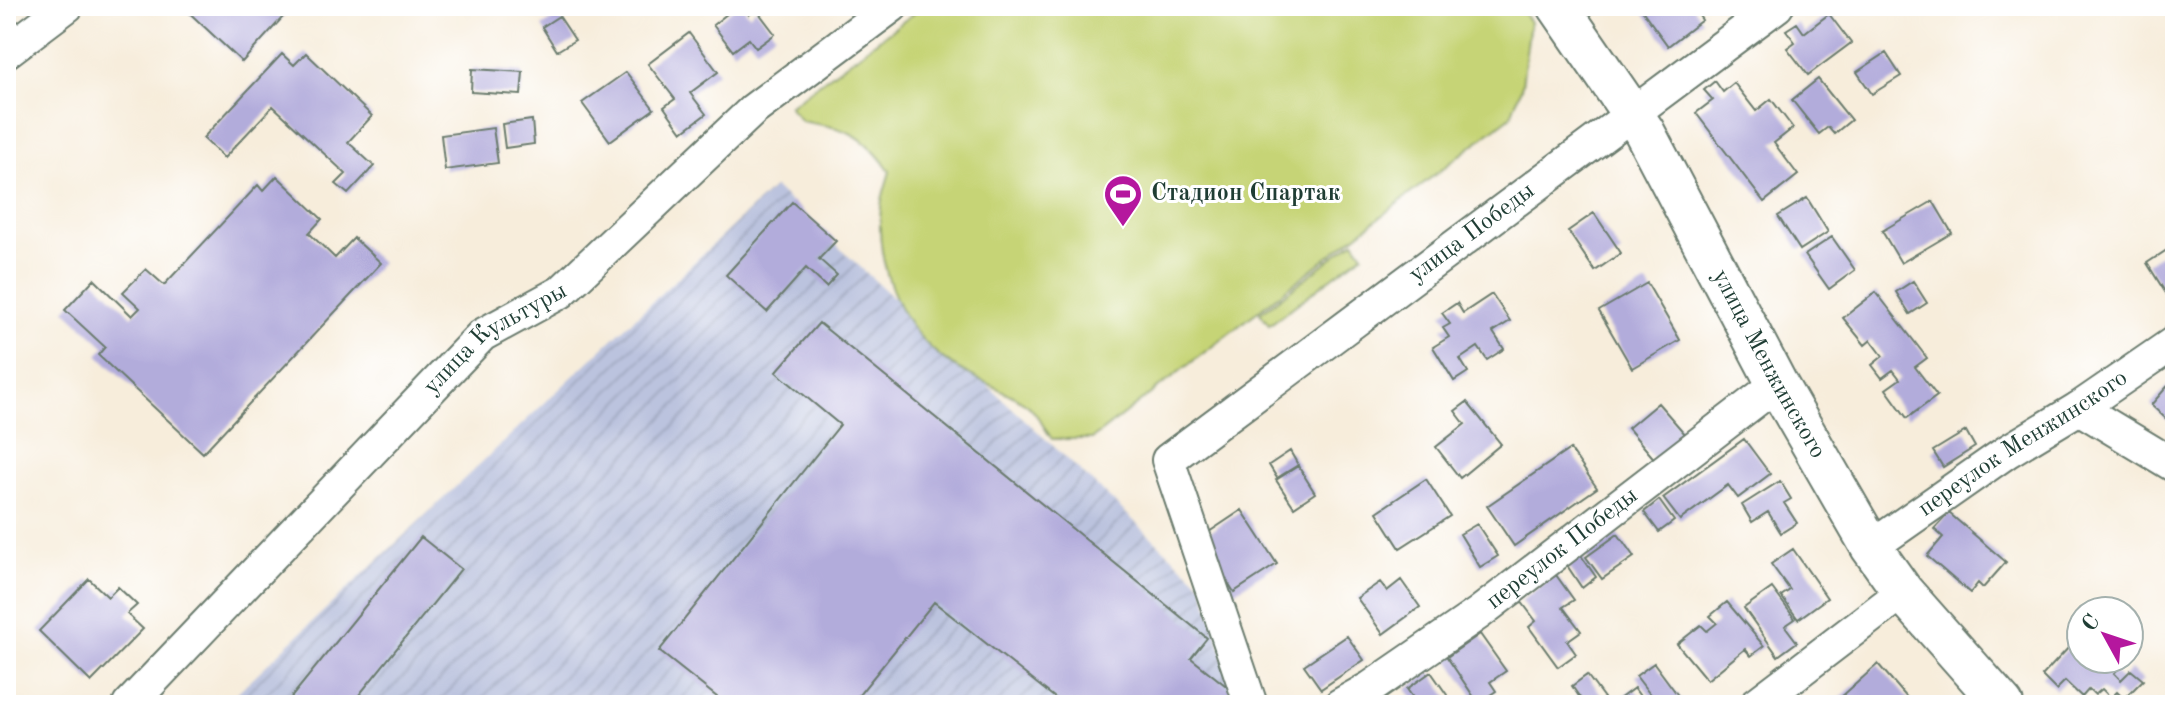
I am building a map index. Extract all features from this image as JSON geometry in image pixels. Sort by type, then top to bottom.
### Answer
[{"type":"street","points":[[6,52],[67,6]]},
{"type":"street","name":"улица Культуры","points":[[129,705],[482,335],[561,292],[753,110],[892,6]]},
{"type":"street","name":"улица Менжинского","points":[[1558,6],[1633,113],[1777,384],[1871,547],[1903,592],[2003,705]]},
{"type":"street","name":"улица Победы","points":[[1251,705],[1168,460],[1777,6]]},
{"type":"street","name":"переулок Менжинского","points":[[1871,547],[2008,451],[2079,408],[2175,342]]},
{"type":"street","name":"переулок Победы","points":[[1340,705],[1479,613],[1777,384]]},
{"type":"street","points":[[2079,408],[2175,466]]},
{"type":"street","points":[[1755,705],[1903,592]]},
{"type":"shaded area","points":[[774,187],[1202,584],[1238,705],[224,705]]},
{"type":"green space","name":"Стадион Спартак","points":[[924,6],[1518,6],[1530,22],[1522,85],[1511,116],[1092,439],[1052,439],[1026,404],[950,363],[912,326],[892,289],[882,248],[881,207],[890,171],[870,147],[852,134],[801,121],[789,106]]},
{"type":"green space","name":"Стадион Спартак","points":[[1354,241],[1363,254],[1269,325],[1260,313]]},
{"type":"building","points":[[182,6],[293,6],[242,62]]},
{"type":"building","points":[[737,6],[742,6],[749,15],[756,9],[775,34],[756,48],[749,39],[733,51],[713,25]]},
{"type":"building","points":[[1639,6],[1692,6],[1702,20],[1668,46]]},
{"type":"building","points":[[1829,14],[1851,43],[1808,75],[1787,48],[1795,42],[1786,30],[1797,23],[1804,33]]},
{"type":"building","points":[[559,16],[575,40],[557,51],[542,27]]},
{"type":"building","points":[[689,33],[718,72],[690,93],[706,114],[682,132],[664,107],[675,99],[648,64]]},
{"type":"building","points":[[306,53],[372,116],[348,142],[374,166],[348,194],[336,184],[346,174],[273,106],[224,158],[203,138],[282,54],[294,65]]},
{"type":"building","points":[[1886,53],[1901,76],[1872,94],[1857,72]]},
{"type":"building","points":[[472,69],[523,72],[521,95],[471,92]]},
{"type":"building","points":[[626,72],[654,109],[610,141],[582,103]]},
{"type":"building","points":[[1818,79],[1851,120],[1834,134],[1828,127],[1819,134],[1792,100]]},
{"type":"building","points":[[1715,81],[1723,92],[1734,83],[1756,111],[1771,99],[1793,128],[1774,143],[1798,175],[1764,202],[1696,113],[1713,100],[1704,90]]},
{"type":"building","points":[[532,120],[534,144],[505,148],[502,124]]},
{"type":"building","points":[[493,128],[498,163],[445,170],[441,135]]},
{"type":"building","points":[[277,176],[322,219],[309,233],[335,258],[354,238],[381,263],[203,453],[98,355],[105,347],[65,310],[94,279],[132,316],[140,308],[123,292],[146,269],[164,285],[258,185],[263,191]]},
{"type":"building","points":[[1807,198],[1828,232],[1800,250],[1778,216]]},
{"type":"building","points":[[1933,201],[1952,233],[1901,263],[1882,231]]},
{"type":"building","points":[[792,202],[836,241],[819,259],[837,275],[826,287],[806,268],[767,312],[726,275]]},
{"type":"building","points":[[1594,213],[1621,253],[1595,271],[1568,231]]},
{"type":"building","points":[[1832,237],[1855,270],[1829,289],[1805,255]]},
{"type":"building","points":[[2170,248],[2175,256],[2175,301],[2172,303],[2147,263]]},
{"type":"building","points":[[1913,281],[1927,303],[1910,314],[1896,292]]},
{"type":"building","points":[[1647,283],[1680,340],[1632,368],[1599,311]]},
{"type":"building","points":[[1876,292],[1927,358],[1915,367],[1937,396],[1907,418],[1886,389],[1900,379],[1893,370],[1882,378],[1872,365],[1883,356],[1871,340],[1865,345],[1843,318]]},
{"type":"building","points":[[1492,294],[1510,321],[1493,332],[1504,349],[1487,360],[1478,347],[1460,359],[1468,372],[1454,381],[1433,347],[1449,337],[1443,328],[1450,324],[1442,313],[1457,303],[1463,313]]},
{"type":"building","points":[[819,323],[1207,638],[1191,658],[1235,693],[1229,701],[1235,705],[1064,705],[934,602],[851,705],[727,705],[659,651],[840,425],[776,372]]},
{"type":"building","points":[[2171,382],[2175,385],[2175,427],[2151,405]]},
{"type":"building","points":[[1467,402],[1501,444],[1460,478],[1436,447],[1465,424],[1455,411]]},
{"type":"building","points":[[1658,403],[1686,435],[1656,461],[1628,428]]},
{"type":"building","points":[[1966,431],[1975,447],[1943,467],[1933,451]]},
{"type":"building","points":[[1744,439],[1770,474],[1738,498],[1728,485],[1680,520],[1663,498]]},
{"type":"building","points":[[1570,449],[1597,488],[1514,546],[1487,506]]},
{"type":"building","points":[[1290,451],[1298,465],[1277,478],[1269,465]]},
{"type":"building","points":[[1298,466],[1315,493],[1294,507],[1276,480]]},
{"type":"building","points":[[1426,479],[1450,516],[1400,548],[1377,512]]},
{"type":"building","points":[[1780,481],[1791,499],[1784,503],[1797,523],[1781,533],[1768,512],[1752,522],[1742,505]]},
{"type":"building","points":[[1659,500],[1674,521],[1659,532],[1644,512]]},
{"type":"building","points":[[1242,510],[1277,564],[1234,592],[1200,538]]},
{"type":"building","points":[[1949,513],[2006,562],[1983,588],[1978,583],[1970,593],[1927,556],[1943,537],[1934,529]]},
{"type":"building","points":[[1477,524],[1498,556],[1480,567],[1460,534]]},
{"type":"building","points":[[1618,534],[1634,557],[1602,579],[1586,557]]},
{"type":"building","points":[[421,537],[461,569],[351,705],[285,705]]},
{"type":"building","points":[[1793,549],[1827,598],[1798,619],[1781,596],[1790,590],[1771,564]]},
{"type":"building","points":[[1580,554],[1596,577],[1582,588],[1566,564]]},
{"type":"building","points":[[1556,575],[1574,600],[1563,607],[1581,631],[1567,641],[1576,654],[1558,667],[1529,627],[1536,621],[1521,601]]},
{"type":"building","points":[[89,579],[108,597],[118,587],[137,605],[127,614],[143,629],[91,682],[39,631]]},
{"type":"building","points":[[1401,580],[1420,607],[1383,634],[1357,598],[1380,582],[1387,591]]},
{"type":"building","points":[[1772,588],[1795,619],[1785,626],[1797,642],[1778,656],[1744,608]]},
{"type":"building","points":[[1727,602],[1764,646],[1751,656],[1745,649],[1707,680],[1677,644],[1701,625],[1707,631],[1717,623],[1710,616]]},
{"type":"building","points":[[1480,634],[1506,671],[1490,682],[1496,691],[1478,703],[1447,657]]},
{"type":"building","points":[[1347,636],[1364,660],[1321,689],[1304,665]]},
{"type":"building","points":[[2065,651],[2065,675],[2116,675],[2121,680],[2126,675],[2137,675],[2143,680],[2124,699],[2117,692],[2111,698],[2102,689],[2095,695],[2089,689],[2082,697],[2065,681],[2056,690],[2042,676]]},
{"type":"building","points":[[1654,663],[1685,705],[1611,705],[1634,688],[1645,703],[1652,697],[1636,676]]},
{"type":"building","points":[[1878,664],[1909,700],[1903,705],[1872,705],[1868,700],[1862,705],[1846,705],[1840,698]]},
{"type":"building","points":[[1431,672],[1454,705],[1418,705],[1407,689]]},
{"type":"building","points":[[1587,675],[1604,698],[1595,705],[1585,705],[1572,686]]},
{"type":"place","name":"Стадион Спартак","points":[[1123,228]]}]
